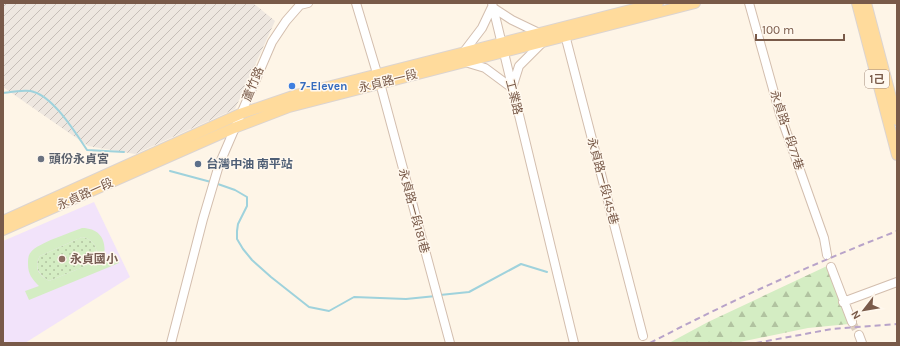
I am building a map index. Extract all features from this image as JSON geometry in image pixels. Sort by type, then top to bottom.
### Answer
[{"type":"main road","name":"永貞路一段","points":[[3,221],[240,114],[296,95],[378,78],[463,57],[564,31],[658,3]]},
{"type":"main road","name":"永貞路一段","points":[[564,31],[695,3]]},
{"type":"main road","name":"1己","points":[[857,3],[897,156]]},
{"type":"main road","name":"1己","points":[[868,3],[870,18],[897,120]]},
{"type":"main road","name":"永貞路一段","points":[[3,230],[234,128],[289,107],[378,78]]},
{"type":"street","name":"永貞路一段181巷","points":[[356,3],[378,78],[450,343]]},
{"type":"street","name":"永貞路一段77巷","points":[[749,3],[780,114],[824,238],[828,256]]},
{"type":"street","name":"蘆竹路","points":[[171,343],[215,177],[240,114],[279,28],[302,4]]},
{"type":"street","points":[[492,5],[512,20],[541,37],[519,66],[512,88],[484,68],[463,57],[482,28],[492,5]]},
{"type":"street","name":"工業路","points":[[492,5],[574,343]]},
{"type":"street","name":"永貞路一段145巷","points":[[564,31],[643,336]]},
{"type":"street","points":[[831,267],[843,302],[852,322]]},
{"type":"street","points":[[843,302],[897,282]]},
{"type":"shaded area","points":[[3,3],[253,3],[275,21],[235,109],[135,154],[88,146],[3,87]]},
{"type":"shaded area","name":"永貞國小","points":[[94,202],[130,277],[25,343],[3,343],[3,241]]},
{"type":"green space","points":[[82,228],[94,230],[102,237],[104,242],[103,260],[115,254],[119,263],[29,300],[25,291],[39,286],[32,279],[29,271],[28,259],[30,253],[40,245]],"holes":[[[82,237],[87,238],[93,243],[96,250],[93,263],[49,281],[40,274],[37,268],[40,256]]]},
{"type":"green space","points":[[82,237],[90,240],[95,247],[96,255],[93,263],[49,281],[40,274],[37,264],[40,256]]},
{"type":"green space","points":[[827,266],[849,324],[808,328],[735,343],[669,343],[708,322]]},
{"type":"waterway","points":[[3,93],[27,91],[42,95],[64,116],[87,150],[124,152]]},
{"type":"waterway","points":[[170,171],[211,182]]},
{"type":"waterway","points":[[215,183],[235,190],[247,197],[247,206],[238,224],[237,231],[237,239],[243,249],[252,260],[271,277],[309,307],[329,311],[354,297],[406,299],[436,296]]},
{"type":"waterway","points":[[440,295],[469,292],[521,264],[547,272]]},
{"type":"tunnel","points":[[852,322],[859,335]]},
{"type":"railway","points":[[650,343],[710,312],[897,231]]},
{"type":"railway","points":[[756,343],[832,329],[897,324]]},
{"type":"place","name":"7-Eleven","points":[[292,86]]},
{"type":"place","name":"頭份永貞宮","points":[[41,159]]},
{"type":"place","name":"台灣中油 南平站","points":[[198,164]]},
{"type":"place","name":"永貞國小","points":[[62,259]]}]
